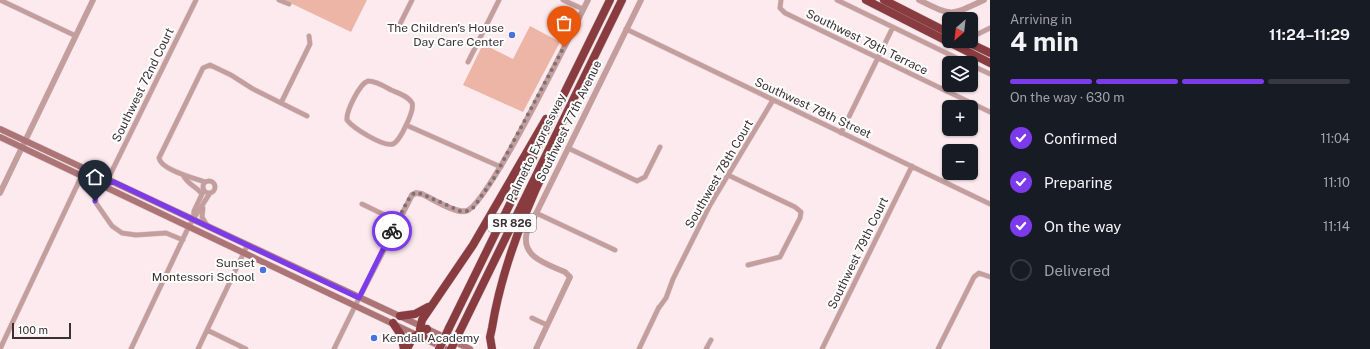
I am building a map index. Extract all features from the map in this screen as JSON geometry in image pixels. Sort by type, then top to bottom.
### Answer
[{"type":"highway","name":"Palmetto Expressway","points":[[439,349],[610,0]]},
{"type":"highway","name":"Palmetto Expressway","points":[[451,349],[622,0]]},
{"type":"highway","points":[[866,0],[990,63]]},
{"type":"highway","points":[[884,0],[942,29]]},
{"type":"highway","points":[[978,47],[990,53]]},
{"type":"highway","points":[[406,349],[411,340],[421,332],[431,305],[476,241],[549,114],[556,111]]},
{"type":"highway","points":[[486,349],[490,337],[496,304],[516,235],[561,134],[566,114]]},
{"type":"highway","points":[[400,316],[415,314],[431,305]]},
{"type":"highway","points":[[393,323],[402,335],[406,349]]},
{"type":"highway","points":[[490,337],[492,349]]},
{"type":"main road","points":[[0,129],[247,246],[400,316],[446,349]]},
{"type":"main road","points":[[0,137],[393,323],[470,349]]},
{"type":"main road","points":[[102,185],[114,182]]},
{"type":"main road","points":[[293,275],[296,268]]},
{"type":"street","points":[[0,0],[76,36]]},
{"type":"street","points":[[0,192],[93,0]]},
{"type":"street","name":"Southwest 72nd Court","points":[[108,179],[196,0]]},
{"type":"street","points":[[279,0],[289,4]]},
{"type":"street","points":[[398,28],[412,0]]},
{"type":"street","points":[[468,62],[499,0]]},
{"type":"street","points":[[564,0],[583,9]]},
{"type":"street","points":[[334,349],[355,304],[410,196],[418,192],[456,210],[467,211],[479,200],[501,167],[588,0]]},
{"type":"street","name":"Southwest 77th Avenue","points":[[547,325],[569,282],[569,276],[565,272],[529,253],[526,246],[526,237],[536,213],[641,0]]},
{"type":"street","name":"Southwest 79th Terrace","points":[[781,0],[780,9],[785,13],[990,112]]},
{"type":"street","points":[[837,0],[953,56]]},
{"type":"street","points":[[919,0],[949,13],[957,13],[984,0]]},
{"type":"street","points":[[841,133],[893,27]]},
{"type":"street","points":[[978,34],[990,28]]},
{"type":"street","name":"Southwest 78th Street","points":[[626,29],[990,204]]},
{"type":"street","points":[[281,103],[310,44],[309,36]]},
{"type":"street","points":[[132,349],[189,226],[210,193],[214,191],[215,184],[211,180],[205,182],[183,175],[162,164],[159,156],[203,68],[213,66],[307,116]]},
{"type":"street","points":[[978,68],[990,74]]},
{"type":"street","points":[[364,82],[375,82],[403,95],[410,101],[412,108],[406,126],[397,141],[390,144],[359,131],[348,122],[348,112],[364,82]]},
{"type":"street","name":"Southwest 78th Court","points":[[639,349],[668,286],[673,279],[707,210],[773,100]]},
{"type":"street","points":[[406,126],[501,167]]},
{"type":"street","points":[[568,148],[632,179],[641,180],[646,175],[660,147]]},
{"type":"street","name":"Southwest 79th Court","points":[[822,349],[912,166]]},
{"type":"street","points":[[0,349],[82,175]]},
{"type":"street","points":[[183,175],[188,183],[203,192],[210,193]]},
{"type":"street","points":[[728,175],[795,207],[801,212],[780,257],[776,260],[748,265]]},
{"type":"street","points":[[188,183],[191,177]]},
{"type":"street","points":[[193,220],[194,211],[203,192],[205,182]]},
{"type":"street","points":[[102,185],[95,197],[96,203],[117,230],[128,234],[166,233],[183,240]]},
{"type":"street","points":[[362,204],[397,221]]},
{"type":"street","points":[[203,205],[202,216],[208,227]]},
{"type":"street","points":[[536,213],[615,250]]},
{"type":"street","points":[[198,349],[247,246]]},
{"type":"street","points":[[938,349],[973,278],[977,274],[981,273],[990,277]]},
{"type":"street","points":[[532,318],[547,325],[536,349]]},
{"type":"street","points":[[207,330],[246,349]]},
{"type":"street","points":[[706,349],[711,340]]},
{"type":"shaded area","points":[[284,0],[367,0],[351,32]]},
{"type":"shaded area","points":[[530,26],[560,42],[523,112],[463,85],[483,44],[513,59]]},
{"type":"way so far","points":[[392,231],[408,200],[414,193],[418,192],[453,209],[464,212],[474,207],[501,167],[564,47]]},
{"type":"place","name":"The Children's House Day Care Center","points":[[512,35]]},
{"type":"place","name":"Sunset Montessori School","points":[[263,270]]},
{"type":"place","name":"Kendall Academy","points":[[374,338]]},
{"type":"route","points":[[95,201],[102,185],[105,183],[114,182],[359,298],[392,231]]}]
